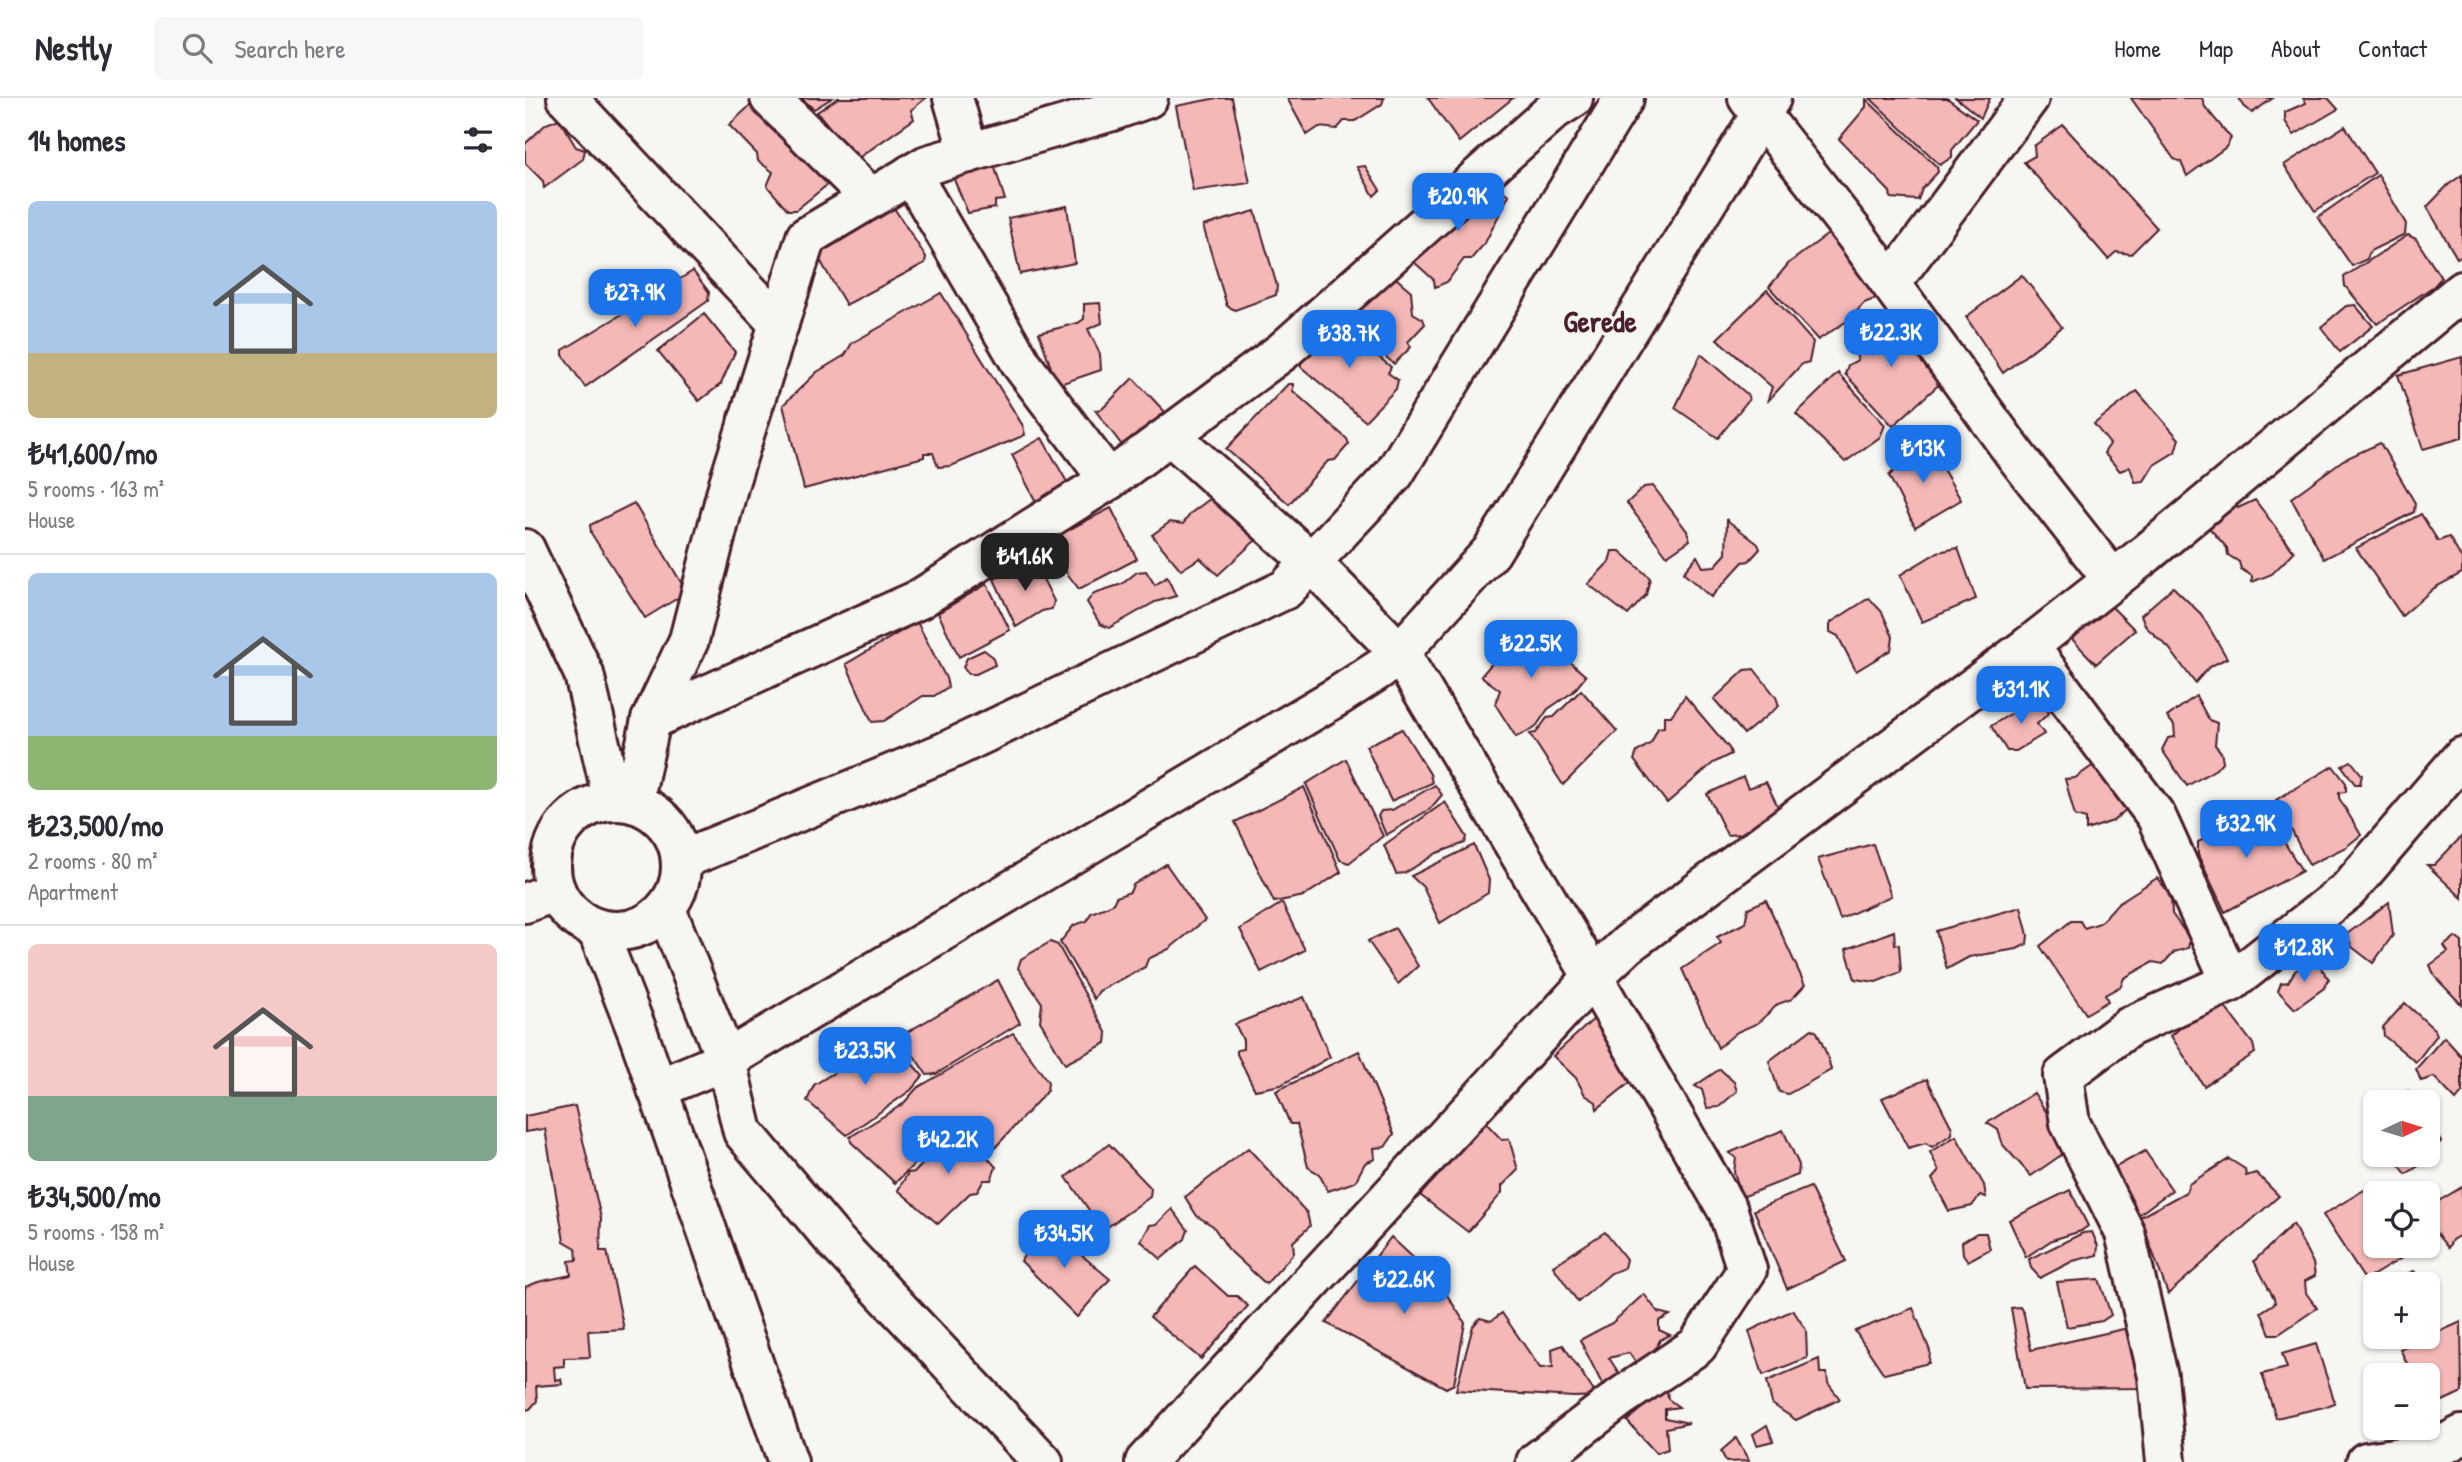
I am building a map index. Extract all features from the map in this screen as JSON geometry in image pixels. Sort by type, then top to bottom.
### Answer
[{"type":"street","points":[[567,98],[779,324]]},
{"type":"street","points":[[770,98],[871,198]]},
{"type":"street","points":[[953,98],[969,153]]},
{"type":"street","points":[[623,802],[651,720],[689,640],[729,482],[806,237],[927,165],[1148,98]]},
{"type":"street","points":[[651,720],[918,600],[1109,480],[1283,351],[1554,110],[1573,98]]},
{"type":"street","points":[[681,860],[947,751],[1286,589],[1394,474],[1624,98]]},
{"type":"street","points":[[1891,283],[2028,98]]},
{"type":"street","points":[[657,1089],[726,1060],[1338,696],[1392,661],[1491,552],[1760,103],[2016,456],[2113,580]]},
{"type":"street","points":[[911,174],[1021,365],[1109,480]]},
{"type":"street","points":[[1145,1462],[1593,977],[1628,944],[2029,646],[2113,580],[2462,291]]},
{"type":"street","points":[[1171,436],[1311,562],[1399,653],[1593,977],[1728,1211],[1747,1270],[1697,1346],[1621,1397],[1536,1462]]},
{"type":"street","points":[[525,549],[584,674],[623,802]]},
{"type":"street","points":[[2029,646],[2156,816],[2231,982]]},
{"type":"street","points":[[2166,1462],[2158,1376],[2125,1233],[2070,1123],[2063,1076],[2129,1027],[2231,982],[2348,890],[2462,757]]},
{"type":"street","points":[[623,802],[651,811],[667,824],[677,841],[681,860],[681,878],[666,909],[652,921],[634,929],[615,932],[597,929],[579,920],[566,907],[541,897],[561,831],[575,815],[593,805],[623,802]]},
{"type":"street","points":[[666,909],[726,1060],[743,1132],[834,1240],[1043,1462]]},
{"type":"street","points":[[597,929],[657,1089],[788,1462]]},
{"type":"street","points":[[2366,1462],[2427,1457],[2462,1435]]},
{"type":"building","points":[[801,98],[832,98],[814,109]]},
{"type":"building","points":[[838,98],[926,98],[911,110],[914,119],[850,162],[841,141],[817,112]]},
{"type":"building","points":[[1217,98],[1232,98],[1250,183],[1193,191],[1176,106]]},
{"type":"building","points":[[1287,98],[1384,98],[1382,104],[1355,121],[1344,121],[1337,129],[1319,127],[1307,135]]},
{"type":"building","points":[[1428,98],[1513,98],[1459,142]]},
{"type":"building","points":[[1870,98],[1947,98],[1977,120],[1952,150],[1952,157],[1940,165]]},
{"type":"building","points":[[1956,98],[1990,98],[1981,118]]},
{"type":"building","points":[[2131,98],[2202,98],[2205,107],[2231,138],[2226,147],[2187,176],[2181,162],[2174,159]]},
{"type":"building","points":[[2239,98],[2273,98],[2252,113]]},
{"type":"building","points":[[2303,98],[2328,98],[2338,109],[2294,135],[2285,121],[2285,112],[2306,103]]},
{"type":"building","points":[[1866,99],[1937,167],[1938,172],[1922,189],[1918,200],[1891,198],[1890,192],[1839,139],[1866,107]]},
{"type":"building","points":[[755,101],[795,135],[827,185],[796,210],[788,210],[767,186],[773,172],[758,161],[757,154],[729,125]]},
{"type":"building","points":[[559,119],[576,147],[585,150],[583,159],[544,188],[543,181],[525,163],[525,144],[546,124]]},
{"type":"building","points":[[2063,125],[2157,228],[2131,254],[2116,252],[2108,259],[2024,162],[2035,156],[2034,146]]},
{"type":"building","points":[[2345,126],[2375,173],[2315,211],[2284,165]]},
{"type":"building","points":[[991,155],[1005,200],[995,201],[995,208],[968,213],[950,170]]},
{"type":"building","points":[[1365,166],[1380,190],[1374,196],[1357,167]]},
{"type":"building","points":[[2378,175],[2406,224],[2405,234],[2370,251],[2367,259],[2352,266],[2318,217]]},
{"type":"building","points":[[2462,175],[2462,255],[2457,258],[2427,207]]},
{"type":"building","points":[[1483,180],[1509,195],[1485,243],[1471,259],[1464,259],[1447,282],[1435,287],[1434,280],[1403,252]]},
{"type":"building","points":[[1067,206],[1075,263],[1020,274],[1008,218]]},
{"type":"building","points":[[894,208],[926,257],[925,263],[846,305],[817,255]]},
{"type":"building","points":[[1255,211],[1277,286],[1276,295],[1235,310],[1227,306],[1203,226]]},
{"type":"building","points":[[1828,234],[1876,293],[1877,298],[1864,303],[1850,319],[1818,340],[1769,287],[1789,263]]},
{"type":"building","points":[[2408,235],[2416,239],[2441,278],[2434,286],[2377,324],[2345,286],[2344,277]]},
{"type":"building","points":[[1383,267],[1411,291],[1413,313],[1423,319],[1425,324],[1408,342],[1411,347],[1394,364],[1338,316]]},
{"type":"building","points":[[693,271],[709,292],[708,301],[585,387],[563,355],[563,350]]},
{"type":"building","points":[[2022,275],[2062,327],[2003,373],[1966,317]]},
{"type":"building","points":[[1767,290],[1813,342],[1809,362],[1802,364],[1767,402],[1772,387],[1717,339]]},
{"type":"building","points":[[941,293],[1023,426],[1025,435],[951,466],[938,467],[933,453],[924,453],[924,457],[804,489],[783,405],[817,372],[845,355],[852,343]]},
{"type":"building","points":[[1100,303],[1102,323],[1088,329],[1100,354],[1101,370],[1057,385],[1039,333],[1078,323],[1084,319],[1084,304]]},
{"type":"building","points":[[2355,305],[2373,326],[2340,352],[2321,327],[2346,306]]},
{"type":"building","points":[[1890,311],[1944,380],[1893,426],[1845,374],[1848,365],[1858,360],[1850,339]]},
{"type":"building","points":[[704,314],[735,352],[721,384],[699,401],[658,351]]},
{"type":"building","points":[[1332,319],[1391,367],[1388,373],[1398,380],[1396,389],[1365,421],[1301,367],[1301,358]]},
{"type":"building","points":[[1701,354],[1747,394],[1749,399],[1718,438],[1675,408]]},
{"type":"building","points":[[2462,357],[2462,438],[2423,449],[2398,375]]},
{"type":"building","points":[[1838,373],[1885,425],[1880,437],[1845,462],[1796,414]]},
{"type":"building","points":[[1133,378],[1165,412],[1160,425],[1128,453],[1095,410],[1102,409]]},
{"type":"building","points":[[1288,384],[1293,384],[1293,391],[1347,439],[1349,444],[1335,460],[1328,461],[1289,504],[1226,449]]},
{"type":"building","points":[[2137,391],[2179,439],[2175,452],[2154,465],[2144,481],[2135,482],[2130,467],[2120,471],[2104,453],[2110,444],[2094,424]]},
{"type":"building","points":[[1924,437],[1961,500],[1915,527],[1889,476]]},
{"type":"building","points":[[1042,438],[1071,489],[1038,506],[1012,455]]},
{"type":"building","points":[[2380,443],[2415,503],[2414,512],[2324,559],[2291,498],[2343,460]]},
{"type":"building","points":[[1653,486],[1687,531],[1690,540],[1667,556],[1627,503],[1644,487]]},
{"type":"building","points":[[1219,492],[1254,530],[1257,539],[1218,575],[1200,558],[1181,570],[1152,535],[1170,522],[1183,524],[1191,513]]},
{"type":"building","points":[[2229,498],[2238,508],[2255,500],[2294,552],[2272,574],[2252,582],[2252,576],[2228,555],[2227,548],[2204,522]]},
{"type":"building","points":[[634,503],[682,584],[681,596],[645,618],[591,533],[590,525]]},
{"type":"building","points":[[1111,508],[1137,559],[1079,589],[1066,572],[1052,538]]},
{"type":"building","points":[[2421,514],[2438,541],[2449,537],[2462,559],[2462,573],[2434,588],[2402,616],[2356,548]]},
{"type":"building","points":[[1727,520],[1758,544],[1760,549],[1749,561],[1743,562],[1711,597],[1683,573],[1697,556],[1703,567],[1715,566],[1726,554]]},
{"type":"building","points":[[1958,548],[1976,599],[1922,622],[1900,575],[1938,552]]},
{"type":"building","points":[[1612,551],[1620,551],[1650,578],[1646,595],[1628,615],[1588,584],[1609,562]]},
{"type":"building","points":[[1034,561],[1054,601],[1052,609],[1042,611],[1016,627],[994,579]]},
{"type":"building","points":[[1146,571],[1155,585],[1167,577],[1176,596],[1155,602],[1109,628],[1100,624],[1087,602],[1094,593],[1122,584],[1137,572]]},
{"type":"building","points":[[987,584],[1010,630],[959,657],[938,613]]},
{"type":"building","points":[[2173,587],[2201,614],[2227,658],[2209,667],[2195,683],[2169,648],[2146,627],[2141,615]]},
{"type":"building","points":[[1869,598],[1882,612],[1893,637],[1891,650],[1856,671],[1838,636],[1830,632],[1830,623]]},
{"type":"building","points":[[2108,603],[2135,630],[2096,664],[2069,636],[2086,626]]},
{"type":"building","points":[[917,622],[948,687],[934,696],[923,696],[884,721],[872,722],[846,664]]},
{"type":"building","points":[[1531,627],[1586,676],[1573,692],[1548,709],[1535,728],[1516,737],[1495,704],[1500,690],[1481,676],[1512,640],[1519,639],[1522,628]]},
{"type":"building","points":[[984,650],[992,656],[995,665],[976,674],[968,674],[963,667],[967,658]]},
{"type":"building","points":[[1754,669],[1776,697],[1779,706],[1744,734],[1714,699],[1745,670]]},
{"type":"building","points":[[1581,690],[1617,731],[1563,785],[1530,734],[1536,733],[1547,718],[1554,717]]},
{"type":"building","points":[[1685,696],[1729,748],[1731,754],[1713,763],[1667,803],[1634,760],[1637,752],[1651,743],[1658,728],[1664,727],[1664,716],[1671,716]]},
{"type":"building","points":[[2196,696],[2209,720],[2217,723],[2215,745],[2221,752],[2223,761],[2216,769],[2187,786],[2162,750],[2168,738],[2175,737],[2174,725],[2167,717]]},
{"type":"building","points":[[2037,697],[2049,713],[2037,724],[2044,734],[2016,751],[2007,751],[1991,726]]},
{"type":"building","points":[[1402,729],[1430,774],[1432,783],[1391,801],[1366,746]]},
{"type":"building","points":[[2105,757],[2129,807],[2113,821],[2086,830],[2086,819],[2075,816],[2065,779],[2075,778]]},
{"type":"building","points":[[1346,759],[1383,836],[1349,863],[1340,860],[1306,784]]},
{"type":"building","points":[[2351,761],[2362,775],[2360,784],[2355,784],[2342,766]]},
{"type":"building","points":[[2333,766],[2346,783],[2346,792],[2339,793],[2339,798],[2361,835],[2346,847],[2309,865],[2276,800]]},
{"type":"building","points":[[1743,777],[1748,788],[1766,782],[1780,811],[1740,834],[1727,835],[1707,794]]},
{"type":"building","points":[[1435,785],[1442,795],[1430,809],[1386,835],[1378,816],[1381,811],[1392,810]]},
{"type":"building","points":[[1304,787],[1341,872],[1304,896],[1274,902],[1235,822]]},
{"type":"building","points":[[1445,802],[1467,837],[1465,843],[1437,853],[1405,873],[1396,874],[1384,845]]},
{"type":"building","points":[[2263,808],[2302,871],[2225,912],[2198,855],[2198,842]]},
{"type":"building","points":[[2462,836],[2462,898],[2427,865],[2434,865]]},
{"type":"building","points":[[1873,844],[1891,896],[1840,919],[1818,859]]},
{"type":"building","points":[[1474,845],[1489,880],[1488,893],[1440,923],[1423,887],[1411,876]]},
{"type":"building","points":[[1166,864],[1205,920],[1169,949],[1148,959],[1145,967],[1099,991],[1094,999],[1060,942],[1074,925],[1087,921],[1091,913],[1113,904],[1116,897],[1130,892],[1133,885]]},
{"type":"building","points":[[2157,878],[2171,896],[2172,914],[2190,939],[2188,948],[2174,952],[2163,964],[2153,962],[2124,978],[2121,986],[2105,995],[2108,1001],[2086,1014],[2040,946],[2071,921],[2080,921],[2084,928],[2100,923],[2118,903]]},
{"type":"building","points":[[1766,900],[1805,985],[1792,999],[1778,1004],[1758,1023],[1737,1032],[1718,1048],[1682,969],[1721,943],[1717,937],[1745,923],[1748,908]]},
{"type":"building","points":[[2389,902],[2393,935],[2373,963],[2352,947],[2347,934]]},
{"type":"building","points":[[1282,903],[1305,950],[1261,972],[1240,929]]},
{"type":"building","points":[[2021,907],[2028,935],[2027,944],[2017,949],[1969,957],[1947,969],[1936,931]]},
{"type":"building","points":[[1395,928],[1418,966],[1398,984],[1368,941]]},
{"type":"building","points":[[1894,931],[1895,944],[1899,945],[1901,972],[1876,982],[1855,979],[1846,949]]},
{"type":"building","points":[[2455,937],[2462,942],[2462,1005],[2435,977],[2430,965],[2448,952],[2444,946]]},
{"type":"building","points":[[1050,942],[1058,945],[1107,1034],[1106,1043],[1065,1064],[1040,1021],[1042,1003],[1018,968],[1021,959]]},
{"type":"building","points":[[2314,958],[2329,979],[2324,988],[2295,1009],[2278,991],[2281,983],[2288,982],[2295,971]]},
{"type":"building","points":[[998,980],[1020,1023],[936,1074],[927,1075],[910,1050],[895,1039]]},
{"type":"building","points":[[1304,997],[1330,1057],[1281,1085],[1255,1090],[1237,1054],[1237,1050],[1243,1049],[1243,1040],[1235,1024]]},
{"type":"building","points":[[2221,1002],[2253,1044],[2255,1053],[2204,1086],[2171,1036],[2195,1015]]},
{"type":"building","points":[[2405,1003],[2435,1030],[2437,1035],[2416,1062],[2384,1036],[2383,1027]]},
{"type":"building","points":[[1598,1015],[1633,1080],[1597,1109],[1596,1102],[1585,1095],[1576,1078],[1553,1056]]},
{"type":"building","points":[[1812,1029],[1817,1032],[1831,1070],[1788,1094],[1779,1092],[1769,1061]]},
{"type":"building","points":[[1013,1033],[1048,1082],[1047,1091],[992,1151],[963,1123],[955,1124],[895,1183],[851,1142],[850,1137],[903,1104],[917,1088]]},
{"type":"building","points":[[2444,1037],[2462,1057],[2462,1093],[2456,1100],[2434,1077],[2421,1081],[2416,1069]]},
{"type":"building","points":[[884,1042],[893,1042],[923,1076],[911,1090],[847,1135],[807,1101],[814,1085]]},
{"type":"building","points":[[1359,1051],[1394,1134],[1385,1147],[1374,1148],[1375,1159],[1365,1163],[1355,1182],[1328,1191],[1319,1174],[1308,1167],[1297,1124],[1290,1124],[1276,1091]]},
{"type":"building","points":[[1720,1069],[1734,1082],[1737,1091],[1719,1107],[1707,1108],[1702,1090],[1695,1086]]},
{"type":"building","points":[[1927,1079],[1952,1128],[1952,1134],[1932,1147],[1926,1143],[1908,1148],[1882,1098]]},
{"type":"building","points":[[2034,1093],[2070,1149],[2031,1176],[2003,1145],[1998,1130],[1987,1123]]},
{"type":"building","points":[[575,1106],[601,1218],[600,1251],[607,1251],[624,1329],[588,1331],[590,1357],[564,1358],[564,1366],[554,1367],[555,1380],[561,1379],[562,1384],[536,1386],[537,1401],[530,1409],[525,1410],[525,1287],[571,1275],[569,1261],[577,1260],[576,1248],[564,1241],[545,1129],[525,1132],[525,1116]]},
{"type":"building","points":[[1480,1123],[1486,1123],[1502,1140],[1509,1139],[1518,1170],[1502,1186],[1502,1193],[1468,1232],[1420,1195]]},
{"type":"building","points":[[956,1129],[962,1129],[996,1167],[991,1180],[984,1180],[977,1192],[970,1193],[938,1224],[898,1190],[908,1173],[915,1172]]},
{"type":"building","points":[[1783,1130],[1799,1165],[1798,1175],[1742,1197],[1734,1172],[1736,1158],[1729,1153]]},
{"type":"building","points":[[1956,1136],[1984,1185],[1986,1197],[1980,1195],[1972,1206],[1949,1211],[1932,1179],[1939,1171],[1930,1152]]},
{"type":"building","points":[[1109,1144],[1151,1188],[1150,1197],[1103,1230],[1066,1177]]},
{"type":"building","points":[[1248,1148],[1307,1213],[1310,1226],[1293,1242],[1294,1253],[1266,1284],[1229,1250],[1213,1226],[1197,1216],[1185,1197]]},
{"type":"building","points":[[2145,1151],[2172,1190],[2137,1216],[2112,1169]]},
{"type":"building","points":[[2229,1159],[2245,1169],[2246,1176],[2256,1173],[2279,1196],[2168,1294],[2140,1217],[2186,1192],[2189,1184]]},
{"type":"building","points":[[2401,1167],[2417,1167],[2406,1174]]},
{"type":"building","points":[[1810,1187],[1846,1261],[1787,1289],[1754,1210]]},
{"type":"building","points":[[2462,1187],[2462,1234],[2452,1240],[2448,1248],[2440,1238],[2440,1200]]},
{"type":"building","points":[[2070,1190],[2088,1226],[2081,1231],[2052,1240],[2026,1257],[2009,1220]]},
{"type":"building","points":[[2363,1191],[2363,1258],[2402,1258],[2378,1272],[2363,1272],[2363,1277],[2323,1215]]},
{"type":"building","points":[[1172,1209],[1188,1230],[1185,1239],[1161,1259],[1141,1241],[1150,1225],[1157,1224]]},
{"type":"building","points":[[2293,1224],[2313,1263],[2315,1276],[2305,1281],[2306,1293],[2317,1308],[2279,1334],[2270,1334],[2261,1312],[2275,1303],[2274,1298],[2254,1261]]},
{"type":"building","points":[[1046,1225],[1110,1279],[1077,1317],[1021,1261],[1037,1230]]},
{"type":"building","points":[[1605,1232],[1626,1259],[1624,1268],[1611,1273],[1578,1302],[1553,1266]]},
{"type":"building","points":[[2092,1232],[2098,1246],[2097,1255],[2073,1261],[2040,1278],[2031,1268],[2029,1259],[2083,1233]]},
{"type":"building","points":[[1977,1233],[1986,1233],[1990,1249],[1968,1261],[1963,1254],[1962,1242]]},
{"type":"building","points":[[1391,1237],[1438,1281],[1465,1323],[1454,1384],[1446,1388],[1326,1323]]},
{"type":"building","points":[[1195,1266],[1228,1296],[1237,1296],[1248,1306],[1201,1359],[1150,1317]]},
{"type":"building","points":[[2099,1279],[2111,1315],[2102,1321],[2067,1327],[2057,1282]]},
{"type":"building","points":[[1644,1294],[1658,1312],[1670,1315],[1659,1321],[1659,1330],[1670,1335],[1660,1340],[1653,1354],[1636,1363],[1629,1353],[1609,1358],[1622,1378],[1607,1387],[1602,1384],[1580,1340],[1612,1323]]},
{"type":"building","points":[[2020,1307],[2024,1314],[2031,1350],[2128,1328],[2143,1388],[2025,1389],[2011,1308]]},
{"type":"building","points":[[1913,1308],[1930,1351],[1929,1363],[1884,1374],[1855,1331]]},
{"type":"building","points":[[1793,1310],[1806,1330],[1807,1358],[1763,1375],[1749,1331]]},
{"type":"building","points":[[1502,1313],[1540,1368],[1553,1367],[1552,1349],[1563,1345],[1597,1396],[1456,1390],[1473,1326],[1480,1318],[1491,1321]]},
{"type":"building","points":[[2461,1322],[2462,1392],[2440,1402],[2440,1363],[2407,1363],[2400,1349],[2440,1349],[2440,1331]]},
{"type":"building","points":[[2316,1344],[2335,1403],[2276,1418],[2262,1374],[2287,1368],[2282,1354]]},
{"type":"building","points":[[1819,1359],[1820,1373],[1827,1373],[1828,1383],[1840,1399],[1796,1420],[1772,1404],[1767,1381]]},
{"type":"building","points":[[1667,1391],[1668,1399],[1679,1407],[1665,1409],[1665,1418],[1689,1423],[1666,1428],[1668,1449],[1656,1453],[1627,1421],[1658,1393]]},
{"type":"building","points":[[1767,1425],[1773,1441],[1757,1445],[1753,1434]]},
{"type":"building","points":[[1736,1438],[1749,1461],[1726,1462],[1721,1451]]},
{"type":"district","name":"Gerede","points":[[1600,321]]}]
